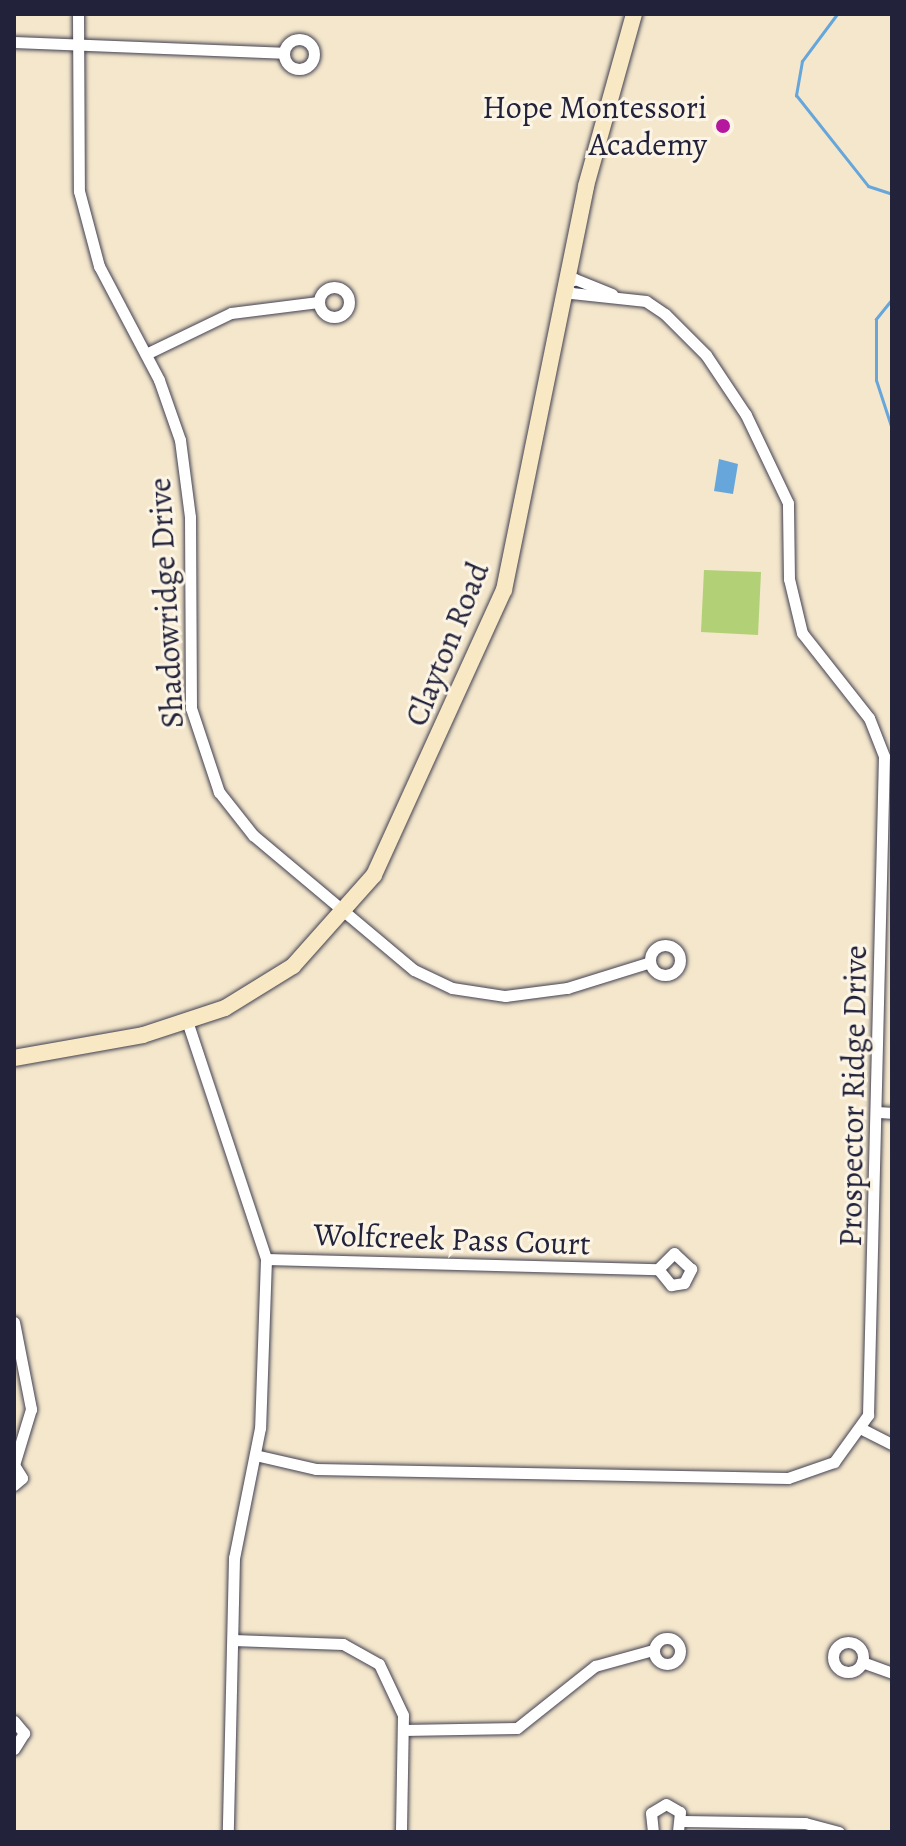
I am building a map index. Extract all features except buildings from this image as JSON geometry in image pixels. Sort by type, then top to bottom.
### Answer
[{"type":"main road","name":"Clayton Road","points":[[14,1058],[188,1024],[276,978],[346,913],[392,842],[504,590],[564,284],[634,14]]},
{"type":"street","name":"Shadowridge Drive","points":[[78,14],[74,148],[82,209],[99,266],[146,354],[173,417],[187,474],[189,678],[202,754],[243,824],[414,970],[470,994],[567,988],[648,963]]},
{"type":"street","points":[[14,42],[283,53]]},
{"type":"street","name":"Prospector Ridge Drive","points":[[255,1455],[316,1469],[788,1478],[834,1462],[862,1429],[872,1387],[884,756],[869,718],[802,633],[789,579],[788,503],[754,429],[684,329],[646,301],[612,294],[571,293],[564,284]]},
{"type":"street","points":[[146,354],[231,313],[318,302]]},
{"type":"street","points":[[188,1024],[266,1259],[255,1455],[234,1558],[228,1832]]},
{"type":"street","points":[[878,1112],[892,1113]]},
{"type":"street","name":"Wolfcreek Pass Court","points":[[266,1259],[658,1269]]},
{"type":"street","points":[[14,1322],[31,1409],[14,1465],[22,1478],[14,1485]]},
{"type":"street","points":[[862,1429],[892,1444]]},
{"type":"street","points":[[233,1640],[357,1648],[395,1686],[403,1730],[401,1832]]},
{"type":"street","points":[[403,1730],[517,1728],[595,1666],[653,1650]]},
{"type":"street","points":[[862,1662],[892,1673]]},
{"type":"street","points":[[14,1721],[24,1738],[14,1749]]},
{"type":"street","points":[[653,1832],[651,1813],[660,1805],[677,1809],[680,1826],[805,1823],[839,1832]]},
{"type":"green space","points":[[704,570],[761,572],[758,635],[701,632]]},
{"type":"water","points":[[719,459],[738,464],[733,494],[714,491]]},
{"type":"waterway","points":[[837,14],[802,61],[796,95],[868,186],[892,194]]},
{"type":"waterway","points":[[892,299],[876,319],[876,380],[892,429]]},
{"type":"place","name":"Hope Montessori Academy","points":[[723,126]]}]
